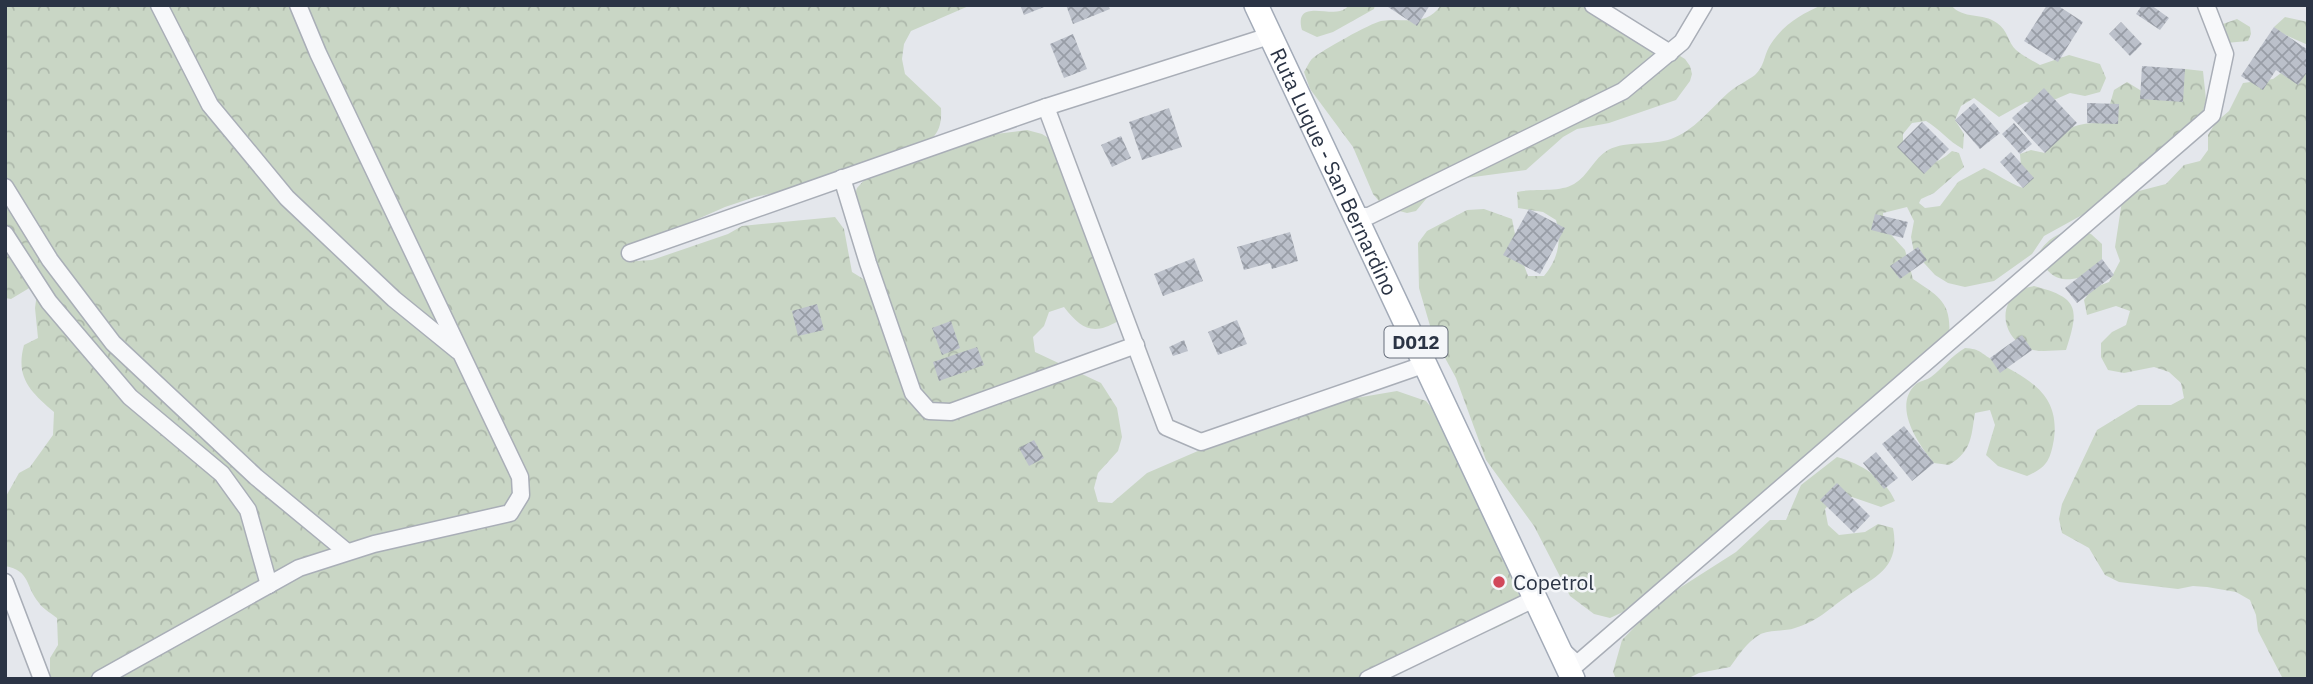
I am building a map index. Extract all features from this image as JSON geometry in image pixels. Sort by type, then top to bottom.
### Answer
[{"type":"main road","name":"Ruta Luque - San Bernardino","points":[[1256,5],[1573,679]]},
{"type":"street","points":[[159,5],[210,105],[287,198],[394,299],[462,354]]},
{"type":"street","points":[[100,679],[299,568],[374,544],[510,513],[521,495],[520,477],[318,53],[298,5]]},
{"type":"street","points":[[1593,5],[1670,52]]},
{"type":"street","points":[[1357,216],[1369,216],[1623,91],[1682,42],[1704,5]]},
{"type":"street","points":[[1558,646],[1577,664],[2212,115],[2225,54],[2206,5]]},
{"type":"street","points":[[630,253],[1046,107],[1272,35]]},
{"type":"street","points":[[1046,107],[1167,426],[1200,442],[1426,363]]},
{"type":"street","points":[[842,178],[913,393],[929,411],[951,412],[1136,345]]},
{"type":"street","points":[[5,187],[50,260],[113,343],[256,477],[347,552]]},
{"type":"street","points":[[5,234],[49,302],[130,397],[222,474],[248,510],[269,585]]},
{"type":"street","points":[[5,582],[42,679]]},
{"type":"street","points":[[1368,679],[1536,598]]},
{"type":"green space","points":[[5,5],[971,5],[911,31],[904,44],[902,59],[905,74],[941,108],[938,130],[923,147],[819,183],[755,197],[725,207],[637,246],[637,261],[652,260],[728,234],[742,226],[835,217],[844,229],[852,272],[865,280],[852,203],[857,188],[868,176],[967,132],[996,134],[1027,130],[1042,134],[1068,150],[1076,162],[1109,259],[1123,289],[1123,304],[1118,321],[1109,326],[1088,328],[1076,321],[1064,307],[1049,312],[1044,326],[1033,337],[1035,352],[1101,383],[1117,408],[1122,437],[1118,451],[1098,473],[1094,488],[1098,502],[1112,503],[1147,473],[1221,441],[1338,401],[1397,391],[1426,401],[1436,413],[1523,600],[1523,615],[1494,629],[1424,646],[1360,679],[50,679],[50,658],[58,645],[57,618],[41,605],[23,575],[5,566],[5,498],[19,473],[30,467],[53,435],[54,412],[32,391],[23,375],[24,345],[38,338],[35,308],[37,293],[31,287],[11,299],[5,298]]},
{"type":"green space","points":[[1350,5],[1375,5],[1374,9],[1333,32],[1317,37],[1302,30],[1301,21],[1307,12],[1334,12]]},
{"type":"green space","points":[[1441,5],[1602,5],[1685,59],[1692,74],[1690,81],[1676,100],[1609,123],[1577,129],[1563,137],[1526,170],[1451,180],[1436,187],[1416,211],[1407,213],[1384,207],[1373,194],[1353,147],[1310,89],[1304,72],[1318,54],[1367,27],[1381,21],[1428,17]]},
{"type":"green space","points":[[1822,5],[1951,5],[1961,13],[1997,23],[2016,50],[2040,65],[2069,55],[2100,64],[2106,78],[2100,92],[2085,96],[2070,93],[2042,105],[2026,102],[1999,117],[1974,98],[1961,106],[1955,120],[1964,134],[1963,149],[1926,121],[1912,123],[1903,134],[1903,149],[1927,162],[1938,161],[1952,151],[1959,153],[1964,167],[1934,193],[1921,199],[1919,203],[1925,208],[1940,206],[1958,182],[1984,168],[2023,188],[2020,154],[2031,150],[2045,153],[2068,129],[2082,124],[2099,123],[2110,104],[2114,90],[2127,82],[2153,98],[2167,95],[2185,69],[2203,71],[2206,100],[2202,115],[2145,170],[2084,214],[2044,236],[2032,254],[1994,281],[1965,287],[1948,283],[1935,275],[1914,252],[1911,237],[1914,221],[1907,207],[1883,213],[1884,227],[1905,250],[1913,279],[1936,296],[1946,308],[1949,336],[1638,605],[1610,618],[1594,614],[1570,596],[1534,526],[1486,460],[1456,378],[1433,336],[1419,288],[1418,243],[1427,231],[1467,210],[1484,209],[1512,219],[1518,249],[1528,276],[1544,276],[1558,250],[1556,220],[1543,212],[1518,208],[1517,192],[1568,187],[1579,181],[1608,150],[1623,145],[1663,141],[1687,131],[1734,88],[1758,72],[1769,47],[1786,27]]},
{"type":"green space","points":[[2285,17],[2308,22],[2308,45],[2274,27]]},
{"type":"green space","points":[[2237,19],[2250,27],[2248,41],[2226,43],[2219,31],[2223,24]]},
{"type":"green space","points":[[2308,61],[2308,679],[2283,679],[2258,631],[2250,600],[2236,592],[2207,587],[2178,589],[2119,582],[2105,575],[2089,548],[2062,533],[2059,519],[2062,504],[2097,430],[2138,405],[2171,405],[2184,398],[2181,383],[2169,372],[2154,367],[2124,373],[2108,370],[2101,357],[2101,343],[2112,332],[2126,325],[2130,311],[2116,306],[2087,315],[2084,300],[2093,288],[2109,282],[2120,261],[2115,247],[2122,201],[2135,192],[2166,184],[2184,165],[2200,161],[2208,150],[2208,135],[2216,122],[2229,111],[2243,83],[2273,79],[2285,70]]},
{"type":"green space","points":[[2076,229],[2091,234],[2102,244],[2102,259],[2096,272],[2077,278],[2061,279],[2049,271],[2038,254],[2054,237]]},
{"type":"green space","points":[[2034,286],[2060,295],[2072,307],[2073,324],[2066,350],[2033,350],[2023,346],[2010,333],[2007,306],[2019,291]]},
{"type":"green space","points":[[1965,348],[1977,350],[2018,374],[2039,389],[2047,399],[2055,423],[2054,439],[2046,462],[2034,473],[2027,476],[1998,466],[1986,455],[1995,425],[1990,410],[1975,413],[1966,449],[1949,465],[1934,463],[1921,446],[1907,414],[1909,393],[1916,384],[1931,377]]},
{"type":"green space","points":[[1837,457],[1855,463],[1879,479],[1895,501],[1881,507],[1852,497],[1836,496],[1825,509],[1828,525],[1839,535],[1865,532],[1878,524],[1893,528],[1893,553],[1883,570],[1811,622],[1759,635],[1746,645],[1730,667],[1699,673],[1687,679],[1616,679],[1613,672],[1622,640],[1655,606],[1736,552],[1770,520],[1786,520],[1801,485]]},
{"type":"building","points":[[1020,5],[1049,5],[1024,15]]},
{"type":"building","points":[[1066,5],[1108,5],[1110,9],[1073,24]]},
{"type":"building","points":[[1385,5],[1430,5],[1417,26]]},
{"type":"building","points":[[2047,5],[2057,5],[2083,22],[2058,62],[2024,41]]},
{"type":"building","points":[[2142,5],[2151,5],[2169,18],[2160,30],[2136,14]]},
{"type":"building","points":[[2121,22],[2142,44],[2130,56],[2109,34]]},
{"type":"building","points":[[2274,27],[2308,50],[2308,71],[2298,85],[2276,70],[2263,90],[2241,76]]},
{"type":"building","points":[[1073,34],[1087,69],[1064,78],[1050,44]]},
{"type":"building","points":[[2142,66],[2185,69],[2183,102],[2140,99]]},
{"type":"building","points":[[2044,88],[2077,123],[2045,153],[2012,118]]},
{"type":"building","points":[[1974,103],[2000,133],[1980,149],[1955,120]]},
{"type":"building","points":[[2087,103],[2119,104],[2118,124],[2087,123]]},
{"type":"building","points":[[1169,108],[1182,147],[1142,160],[1129,122]]},
{"type":"building","points":[[1922,122],[1949,149],[1924,174],[1897,147]]},
{"type":"building","points":[[2014,123],[2032,144],[2020,154],[2002,134]]},
{"type":"building","points":[[1121,136],[1131,158],[1112,167],[1101,145]]},
{"type":"building","points":[[2011,152],[2034,178],[2023,188],[2000,162]]},
{"type":"building","points":[[1529,209],[1565,228],[1540,274],[1503,255]]},
{"type":"building","points":[[1875,214],[1908,222],[1903,238],[1871,230]]},
{"type":"building","points":[[1290,232],[1298,261],[1272,269],[1270,263],[1244,270],[1237,247]]},
{"type":"building","points":[[1918,247],[1927,260],[1900,279],[1890,266]]},
{"type":"building","points":[[1194,258],[1203,281],[1163,296],[1154,274]]},
{"type":"building","points":[[2102,259],[2114,275],[2077,303],[2065,288]]},
{"type":"building","points":[[817,304],[824,330],[798,336],[792,311]]},
{"type":"building","points":[[1237,320],[1247,344],[1218,355],[1208,332]]},
{"type":"building","points":[[951,321],[960,348],[942,355],[932,328]]},
{"type":"building","points":[[2022,335],[2032,350],[2000,373],[1990,358]]},
{"type":"building","points":[[1184,340],[1188,351],[1173,356],[1169,347]]},
{"type":"building","points":[[977,347],[984,365],[939,381],[933,362]]},
{"type":"building","points":[[1904,426],[1934,463],[1912,481],[1882,444]]},
{"type":"building","points":[[1034,440],[1044,458],[1029,466],[1019,448]]},
{"type":"building","points":[[1876,452],[1898,478],[1884,489],[1863,463]]},
{"type":"building","points":[[1837,483],[1870,516],[1854,533],[1820,500]]},
{"type":"place","name":"Copetrol","points":[[1499,582]]}]
